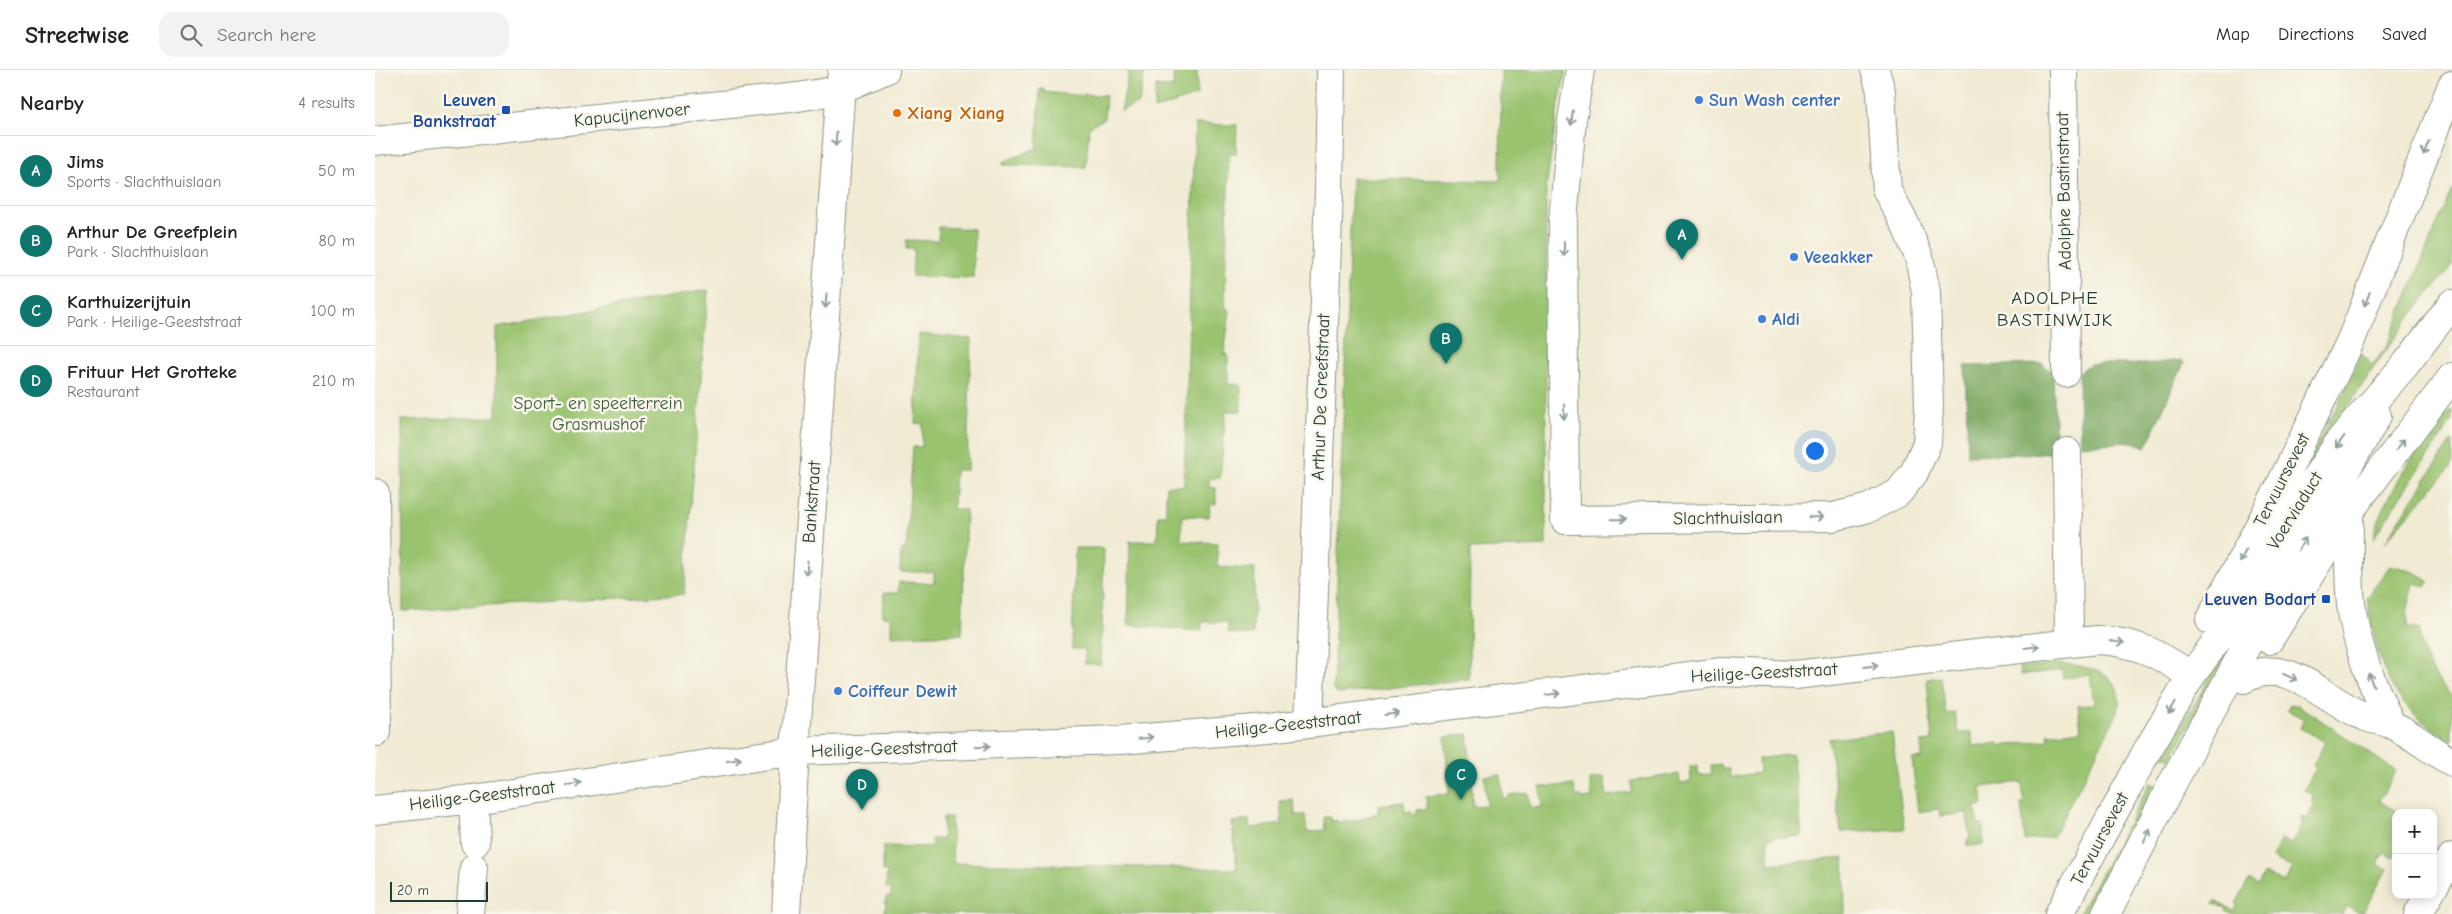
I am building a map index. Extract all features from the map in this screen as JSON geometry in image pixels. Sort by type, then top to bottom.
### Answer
[{"type":"street","name":"Kapucijnenvoer","points":[[375,141],[788,98],[841,80],[885,70]]},
{"type":"street","name":"Arthur De Greefstraat","points":[[1309,724],[1329,192],[1331,70]]},
{"type":"street","name":"Slachthuislaan","points":[[1580,70],[1572,120],[1563,221],[1565,520],[1833,517],[1869,508],[1898,493],[1914,473],[1927,443],[1929,408],[1926,292],[1919,257],[1905,224],[1887,191],[1881,91],[1875,70]]},
{"type":"street","name":"Adolphe Bastinstraat","points":[[2063,70],[2066,373]]},
{"type":"street","name":"Bankstraat","points":[[786,914],[795,751],[841,80]]},
{"type":"street","name":"Tervuursevest","points":[[2059,914],[2147,751],[2195,671],[2210,620],[2283,479],[2351,340],[2452,85]]},
{"type":"street","name":"Voerviaduct","points":[[2195,671],[2224,631],[2295,509],[2341,439],[2406,364],[2452,304]]},
{"type":"street","name":"Voerviaduct","points":[[2171,786],[2270,602],[2406,364]]},
{"type":"street","points":[[2106,914],[2171,786],[2196,770],[2244,679],[2349,512],[2452,377]]},
{"type":"street","points":[[2067,452],[2069,643]]},
{"type":"street","points":[[375,493],[377,732]]},
{"type":"street","points":[[2349,512],[2350,582],[2355,622],[2373,687],[2391,724]]},
{"type":"street","name":"Heilige-Geeststraat","points":[[375,810],[473,799],[795,751],[1120,740],[1309,724],[1722,672],[1795,675],[2097,640],[2120,641],[2157,653],[2195,671]]},
{"type":"street","points":[[2244,679],[2260,672],[2279,672],[2329,695],[2361,715],[2391,724],[2452,762]]},
{"type":"street","points":[[471,914],[474,856],[473,799]]},
{"type":"street","points":[[2437,881],[2452,857]]},
{"type":"street","points":[[2418,914],[2427,899]]},
{"type":"green space","points":[[1129,70],[1145,70],[1139,103],[1121,111]]},
{"type":"green space","points":[[1175,70],[1197,70],[1197,95],[1154,110],[1156,86],[1173,88]]},
{"type":"green space","points":[[1501,70],[1566,70],[1557,113],[1546,189],[1546,546],[1470,549],[1469,679],[1337,694],[1333,689],[1352,178],[1500,181]]},
{"type":"green space","points":[[1040,89],[1044,89],[1044,92],[1106,96],[1104,119],[1089,127],[1086,167],[1003,165],[1003,162],[1037,148]]},
{"type":"green space","points":[[1195,124],[1237,125],[1236,154],[1229,154],[1225,295],[1226,309],[1230,310],[1224,354],[1228,355],[1228,384],[1241,385],[1241,411],[1226,411],[1220,478],[1209,478],[1209,487],[1216,488],[1216,504],[1210,504],[1209,517],[1182,516],[1181,541],[1218,543],[1217,567],[1255,569],[1253,635],[1228,633],[1228,622],[1202,622],[1201,631],[1128,625],[1130,541],[1157,541],[1158,515],[1166,515],[1166,486],[1184,486]]},
{"type":"green space","points":[[2452,188],[2452,266],[2412,314],[2374,367],[2290,495],[2342,397],[2361,353],[2372,365],[2386,348]]},
{"type":"green space","points":[[939,227],[974,229],[973,278],[912,276],[914,249],[906,249],[906,240],[938,241]]},
{"type":"green space","name":"Sport- en speelterrein Grasmushof","points":[[708,290],[684,594],[403,611],[402,420],[497,417],[497,327]]},
{"type":"green space","points":[[919,334],[971,339],[967,470],[955,470],[953,509],[966,510],[962,634],[891,636],[891,617],[882,616],[884,593],[898,593],[899,582],[934,583],[934,572],[900,572],[901,550],[906,550],[913,447],[922,447],[923,424],[915,423]]},
{"type":"green space","points":[[2182,360],[2184,363],[2146,447],[2132,442],[2080,445],[2079,372],[2091,364],[2145,364]]},
{"type":"green space","points":[[2042,364],[2053,372],[2056,453],[1968,455],[1965,366]]},
{"type":"green space","points":[[2452,409],[2452,420],[2373,539],[2393,489],[2405,469],[2430,433]]},
{"type":"green space","points":[[2452,441],[2452,465],[2385,542],[2448,446]]},
{"type":"green space","points":[[2313,499],[2171,759],[2164,756]]},
{"type":"green space","points":[[1075,548],[1104,548],[1101,664],[1085,664],[1085,649],[1072,649]]},
{"type":"green space","points":[[2395,566],[2414,572],[2429,581],[2426,586],[2414,583],[2407,612],[2407,628],[2419,629],[2422,648],[2429,666],[2452,696],[2452,740],[2430,727],[2413,713],[2400,698],[2382,663],[2376,644],[2367,598],[2389,567]]},
{"type":"green space","points":[[2060,664],[2083,667],[2104,674],[2117,688],[2119,699],[2118,712],[2053,837],[2025,841],[2021,804],[2024,803],[2022,782],[1981,787],[1983,805],[1976,806],[1978,825],[1983,824],[1983,845],[1968,846],[1967,839],[1970,838],[1967,813],[1940,816],[1939,809],[1918,812],[1912,759],[1922,758],[1921,742],[1932,741],[1927,679],[1941,677],[1946,714],[1955,713],[1958,733],[1971,732],[1973,746],[1999,743],[2000,746],[2049,740],[2048,734],[2081,730],[2078,706],[2094,704],[2090,674],[2063,678],[2062,670],[2020,675],[2019,667]]},
{"type":"green space","points":[[2290,705],[2298,705],[2396,771],[2379,801],[2392,809],[2392,857],[2384,853],[2378,864],[2387,869],[2362,914],[2347,906],[2342,914],[2231,914],[2225,911],[2226,908],[2213,904],[2215,901],[2234,911],[2236,903],[2249,880],[2258,885],[2264,873],[2284,883],[2292,868],[2272,857],[2281,839],[2291,844],[2303,822],[2300,820],[2302,817],[2307,819],[2315,804],[2311,801],[2313,796],[2304,790],[2316,768],[2313,766],[2325,742],[2300,728],[2304,719],[2287,710]]},
{"type":"green space","points":[[1892,732],[1904,829],[1841,832],[1829,739]]},
{"type":"green space","points":[[1468,734],[1473,806],[1487,805],[1484,776],[1500,775],[1503,799],[1509,798],[1509,795],[1528,793],[1530,808],[1542,807],[1540,787],[1574,785],[1576,796],[1581,796],[1582,799],[1592,798],[1590,780],[1604,777],[1607,796],[1632,792],[1631,781],[1679,774],[1680,783],[1691,782],[1690,766],[1698,765],[1698,775],[1712,774],[1711,765],[1721,764],[1722,769],[1729,768],[1730,777],[1759,773],[1758,759],[1792,754],[1802,836],[1768,838],[1769,864],[1844,858],[1845,914],[885,914],[886,897],[891,897],[891,888],[886,888],[887,872],[883,871],[883,846],[932,847],[932,839],[943,839],[943,817],[951,817],[953,863],[1237,869],[1232,822],[1249,820],[1250,828],[1282,824],[1280,801],[1294,800],[1295,815],[1305,815],[1307,832],[1325,830],[1324,817],[1330,817],[1331,821],[1337,820],[1337,822],[1354,821],[1378,813],[1378,805],[1404,802],[1405,812],[1411,811],[1412,815],[1417,814],[1417,810],[1427,809],[1426,796],[1449,794],[1445,737]]},
{"type":"green space","points":[[2150,783],[2157,786],[2085,914],[2079,914]]},
{"type":"place","name":"Sun Wash center","points":[[1699,100]]},
{"type":"place","name":"Leuven Bankstraat","points":[[506,110]]},
{"type":"place","name":"Xiang Xiang","points":[[897,113]]},
{"type":"place","name":"Veeakker","points":[[1794,257]]},
{"type":"place","name":"Jims","points":[[1682,260]]},
{"type":"place","name":"Aldi","points":[[1762,319]]},
{"type":"place","name":"Arthur De Greefplein","points":[[1446,364]]},
{"type":"place","name":"Leuven Bodart","points":[[2326,599]]},
{"type":"place","name":"Coiffeur Dewit","points":[[838,691]]},
{"type":"place","name":"Karthuizerijtuin","points":[[1461,800]]},
{"type":"place","name":"Frituur Het Grotteke","points":[[862,810]]},
{"type":"district","name":"ADOLPHE BASTINWIJK","points":[[2055,309]]}]
